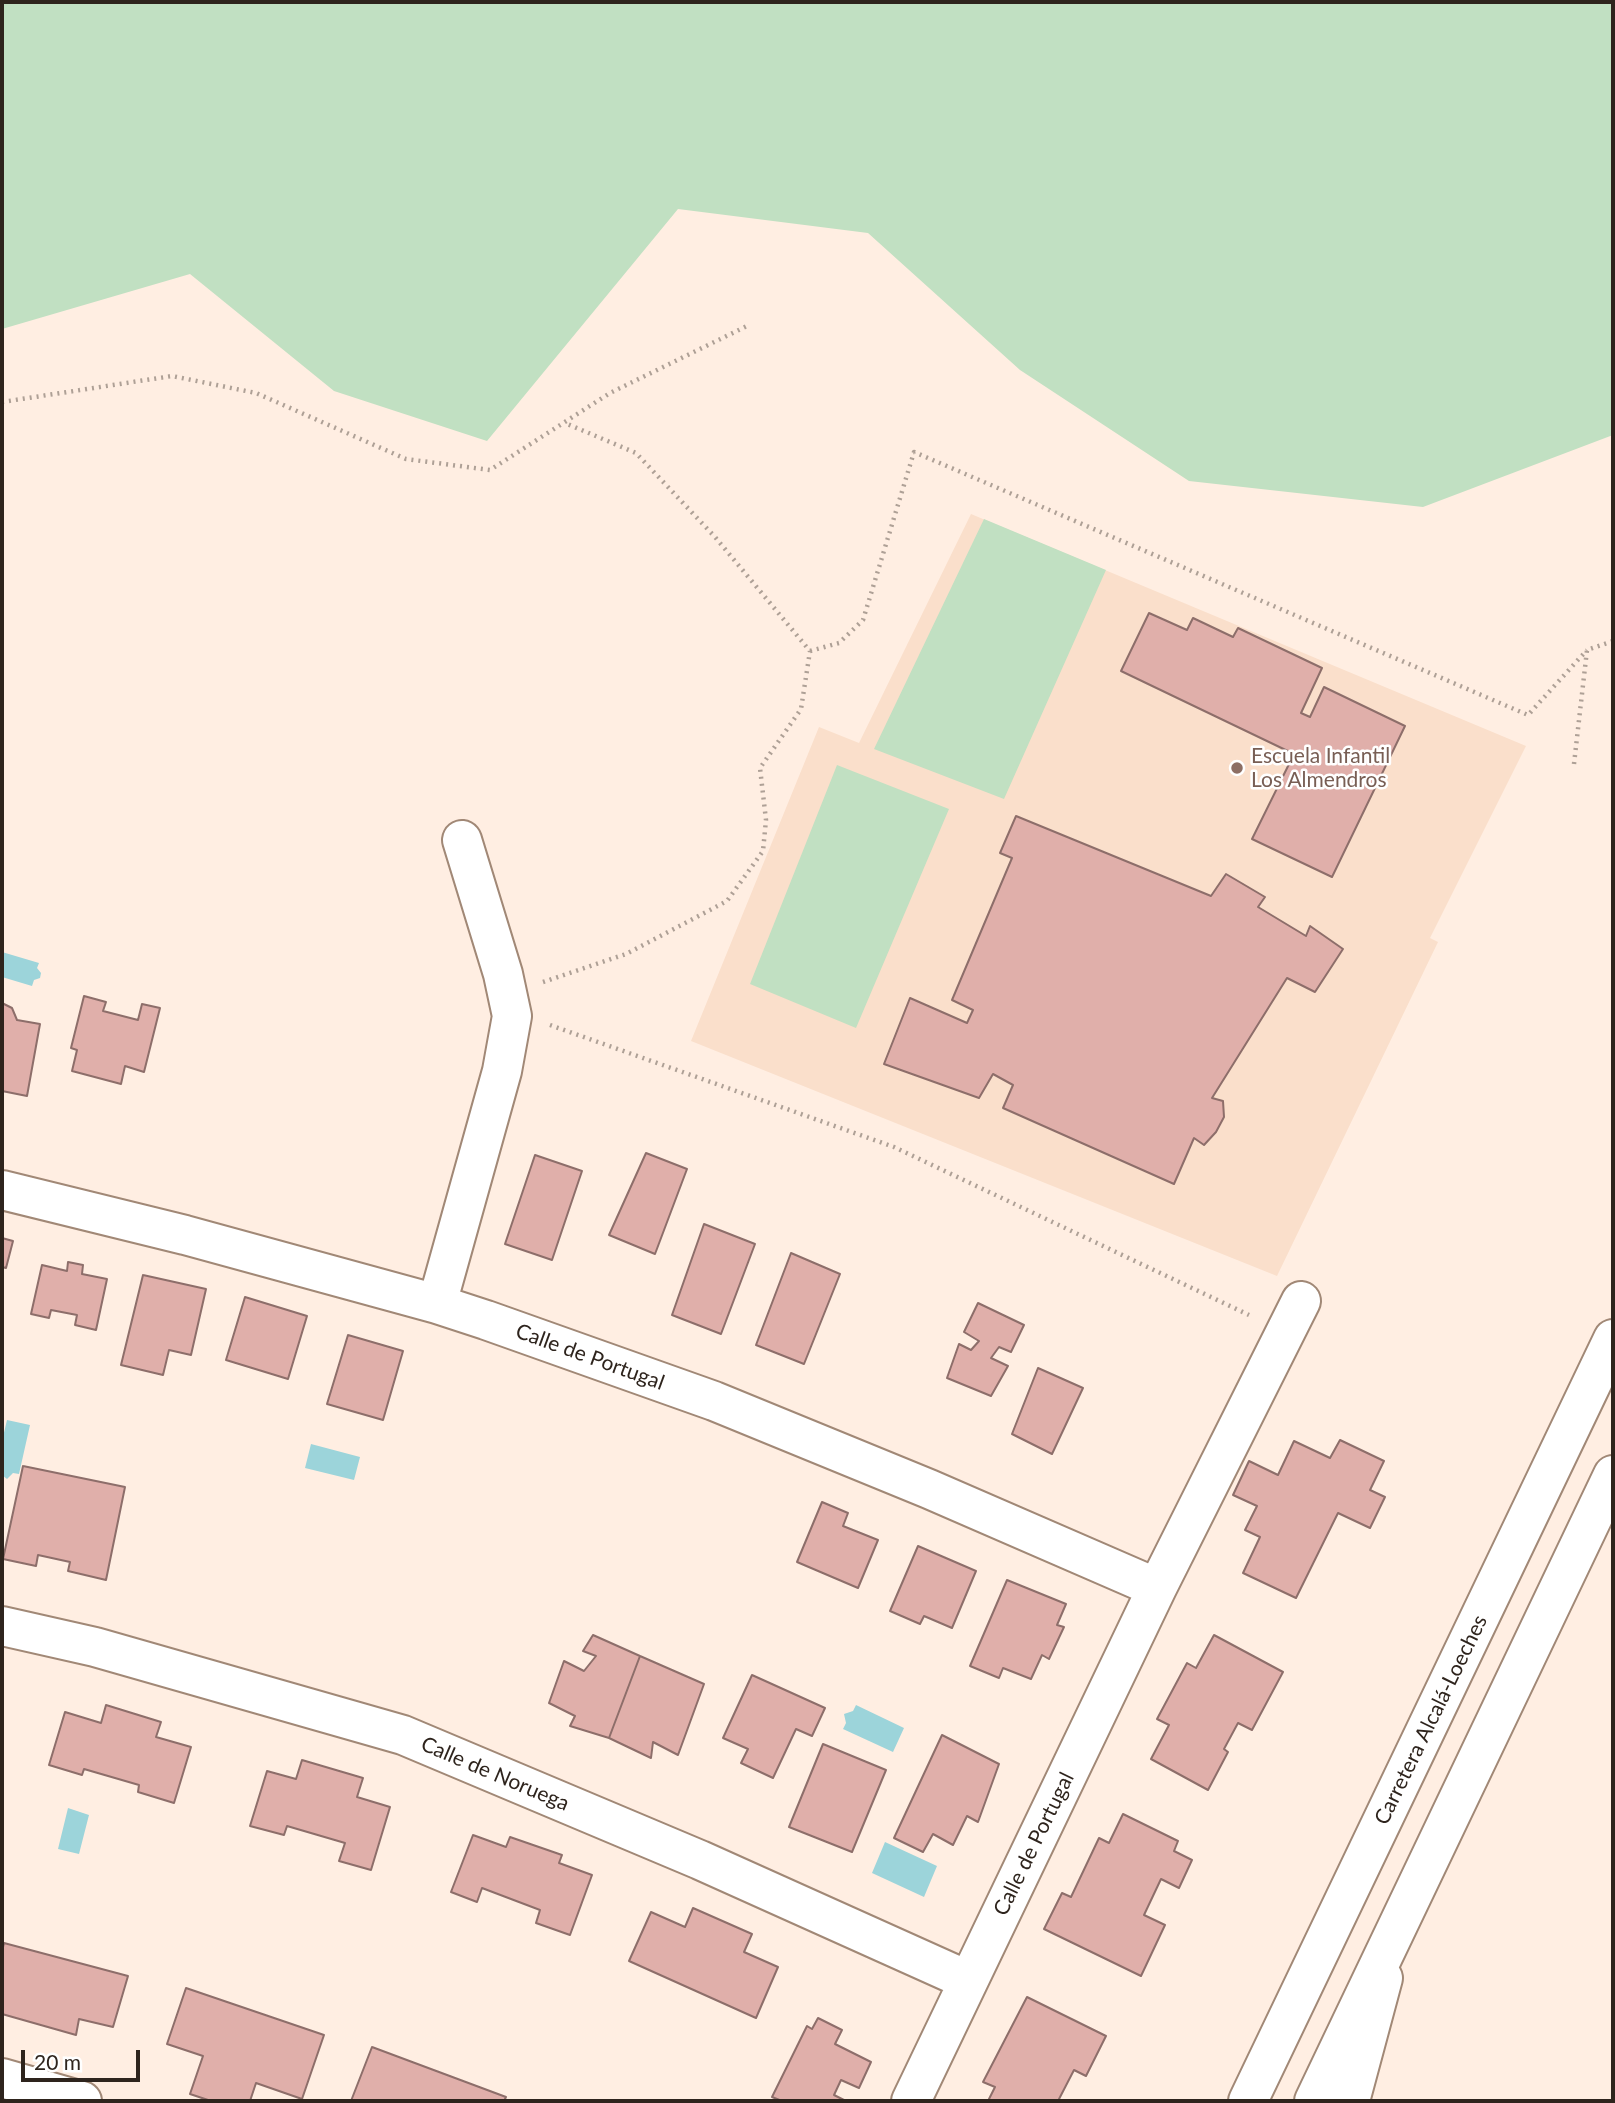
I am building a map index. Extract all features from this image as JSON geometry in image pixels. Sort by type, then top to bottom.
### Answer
[{"type":"street","points":[[437,1304],[502,1071],[508,1001],[503,974],[462,840]]},
{"type":"street","name":"Calle de Portugal","points":[[2,1190],[185,1235],[437,1304],[714,1401],[929,1489],[1157,1588]]},
{"type":"street","name":"Calle de Portugal","points":[[911,2101],[1157,1588],[1292,1317]]},
{"type":"street","name":"Carretera Alcalá-Loeches","points":[[1248,2101],[1613,1339]]},
{"type":"street","points":[[1314,2101],[1613,1475]]},
{"type":"street","name":"Calle de Noruega","points":[[2,1626],[94,1647],[404,1735],[700,1860],[967,1980]]},
{"type":"street","points":[[1350,2101],[1395,1932]]},
{"type":"street","points":[[2,2078],[82,2101]]},
{"type":"path","points":[[2,402],[172,376],[256,393],[406,459],[490,470],[610,393],[747,326]]},
{"type":"path","points":[[565,423],[636,453],[715,537],[810,651],[801,709],[760,768],[766,820],[763,851],[727,901],[626,954],[537,984],[508,1001],[545,1024],[894,1147],[1292,1317]]},
{"type":"path","points":[[810,651],[839,643],[863,620],[914,452],[1528,715],[1587,650],[1613,640]]},
{"type":"path","points":[[1574,764],[1587,650]]},
{"type":"shaded area","points":[[971,514],[1526,746],[1430,938],[1438,942],[1277,1276],[691,1041],[819,727],[859,743]]},
{"type":"green space","points":[[2,2],[1613,2],[1613,435],[1423,507],[1189,481],[1020,370],[868,233],[678,209],[487,441],[334,391],[190,274],[2,329]]},
{"type":"green space","points":[[984,519],[1106,570],[1004,799],[874,749]]},
{"type":"green space","points":[[837,765],[949,809],[856,1028],[750,984]]},
{"type":"water","points":[[2,952],[39,963],[37,968],[41,973],[40,978],[34,980],[32,986],[2,977]]},
{"type":"water","points":[[7,1420],[30,1425],[19,1474],[13,1473],[7,1479],[2,1475],[2,1441]]},
{"type":"water","points":[[311,1444],[360,1457],[354,1480],[305,1468]]},
{"type":"water","points":[[856,1705],[904,1728],[893,1752],[843,1729],[846,1723],[844,1714],[853,1711]]},
{"type":"water","points":[[68,1808],[89,1815],[79,1854],[58,1849]]},
{"type":"water","points":[[885,1842],[937,1866],[924,1897],[872,1873]]},
{"type":"building","points":[[1149,613],[1187,630],[1193,618],[1233,637],[1238,628],[1322,668],[1301,713],[1310,717],[1324,687],[1405,726],[1332,877],[1252,839],[1294,754],[1121,671]]},
{"type":"building","points":[[1016,816],[1211,896],[1226,874],[1265,897],[1258,907],[1306,936],[1310,926],[1343,949],[1315,992],[1287,978],[1212,1098],[1223,1101],[1224,1117],[1216,1132],[1204,1145],[1194,1138],[1174,1184],[1003,1108],[1013,1085],[993,1074],[979,1098],[884,1064],[910,998],[967,1023],[973,1010],[952,1000],[1012,858],[1000,853]]},
{"type":"building","points":[[84,996],[106,1002],[103,1011],[138,1020],[142,1004],[160,1008],[144,1072],[125,1066],[121,1084],[72,1071],[77,1050],[71,1048]]},
{"type":"building","points":[[2,1003],[12,1008],[17,1020],[40,1024],[27,1096],[2,1091]]},
{"type":"building","points":[[646,1153],[687,1169],[655,1254],[609,1235]]},
{"type":"building","points":[[535,1155],[582,1171],[552,1260],[505,1244]]},
{"type":"building","points":[[704,1224],[755,1244],[721,1334],[672,1315]]},
{"type":"building","points":[[2,1238],[13,1241],[6,1268],[2,1267]]},
{"type":"building","points":[[791,1253],[840,1274],[804,1364],[756,1345]]},
{"type":"building","points":[[68,1262],[83,1265],[82,1274],[107,1279],[96,1330],[75,1325],[77,1315],[51,1310],[49,1318],[31,1314],[42,1265],[67,1271]]},
{"type":"building","points":[[143,1275],[206,1289],[191,1355],[169,1350],[163,1375],[121,1365]]},
{"type":"building","points":[[245,1297],[307,1316],[288,1379],[226,1360]]},
{"type":"building","points":[[978,1303],[1024,1325],[1011,1352],[999,1347],[991,1358],[1008,1366],[991,1396],[947,1378],[959,1344],[971,1350],[979,1341],[964,1332]]},
{"type":"building","points":[[348,1335],[403,1351],[383,1420],[327,1404]]},
{"type":"building","points":[[1038,1368],[1083,1388],[1052,1454],[1012,1434]]},
{"type":"building","points":[[1340,1440],[1384,1461],[1370,1490],[1385,1497],[1370,1528],[1338,1513],[1296,1598],[1243,1573],[1260,1537],[1245,1530],[1257,1506],[1233,1495],[1249,1461],[1278,1475],[1294,1441],[1330,1458]]},
{"type":"building","points":[[23,1466],[125,1487],[106,1580],[68,1571],[70,1562],[38,1555],[36,1566],[3,1559]]},
{"type":"building","points":[[822,1502],[848,1513],[843,1526],[878,1540],[858,1588],[797,1562]]},
{"type":"building","points":[[918,1546],[976,1571],[952,1628],[924,1616],[920,1624],[890,1611]]},
{"type":"building","points":[[1007,1580],[1066,1604],[1057,1625],[1064,1627],[1049,1659],[1042,1655],[1031,1679],[1003,1668],[999,1678],[970,1666]]},
{"type":"building","points":[[593,1635],[640,1656],[609,1738],[570,1726],[575,1716],[549,1703],[564,1661],[584,1671],[596,1656],[583,1651]]},
{"type":"building","points":[[1214,1635],[1283,1672],[1252,1730],[1238,1723],[1224,1749],[1228,1752],[1208,1790],[1151,1759],[1169,1725],[1157,1719],[1187,1663],[1196,1668]]},
{"type":"building","points":[[640,1656],[704,1684],[678,1755],[653,1742],[651,1758],[609,1738]]},
{"type":"building","points":[[752,1675],[825,1708],[812,1736],[796,1729],[773,1778],[741,1763],[748,1749],[723,1738]]},
{"type":"building","points":[[106,1705],[161,1722],[156,1737],[191,1747],[174,1803],[138,1792],[139,1785],[84,1769],[82,1775],[49,1765],[65,1712],[101,1723]]},
{"type":"building","points":[[942,1735],[999,1764],[978,1822],[967,1816],[953,1845],[933,1834],[923,1852],[894,1838]]},
{"type":"building","points":[[823,1744],[886,1770],[852,1852],[789,1827]]},
{"type":"building","points":[[302,1760],[363,1778],[357,1797],[390,1807],[371,1870],[339,1861],[345,1843],[287,1826],[284,1835],[250,1826],[267,1771],[296,1779]]},
{"type":"building","points":[[1123,1814],[1178,1841],[1174,1851],[1192,1860],[1179,1888],[1161,1879],[1144,1915],[1165,1925],[1141,1976],[1044,1929],[1062,1893],[1071,1897],[1099,1838],[1109,1843]]},
{"type":"building","points":[[473,1835],[506,1847],[510,1837],[562,1855],[559,1863],[592,1875],[570,1935],[536,1923],[540,1910],[482,1888],[477,1902],[451,1892]]},
{"type":"building","points":[[693,1908],[752,1934],[744,1952],[778,1967],[756,2018],[629,1961],[651,1912],[685,1927]]},
{"type":"building","points":[[4,1943],[128,1976],[113,2027],[79,2019],[76,2035],[2,2014]]},
{"type":"building","points":[[186,1988],[324,2035],[302,2099],[256,2083],[250,2101],[211,2101],[190,2094],[203,2056],[167,2044]]},
{"type":"building","points":[[1027,1997],[1106,2036],[1086,2076],[1074,2070],[1058,2101],[988,2101],[995,2087],[983,2082]]},
{"type":"building","points":[[818,2018],[842,2030],[835,2044],[871,2062],[859,2088],[841,2080],[834,2095],[846,2101],[782,2101],[772,2097],[807,2026],[812,2029]]},
{"type":"building","points":[[372,2047],[506,2097],[504,2101],[351,2101]]},
{"type":"place","name":"Escuela Infantil Los Almendros","points":[[1237,768]]}]
